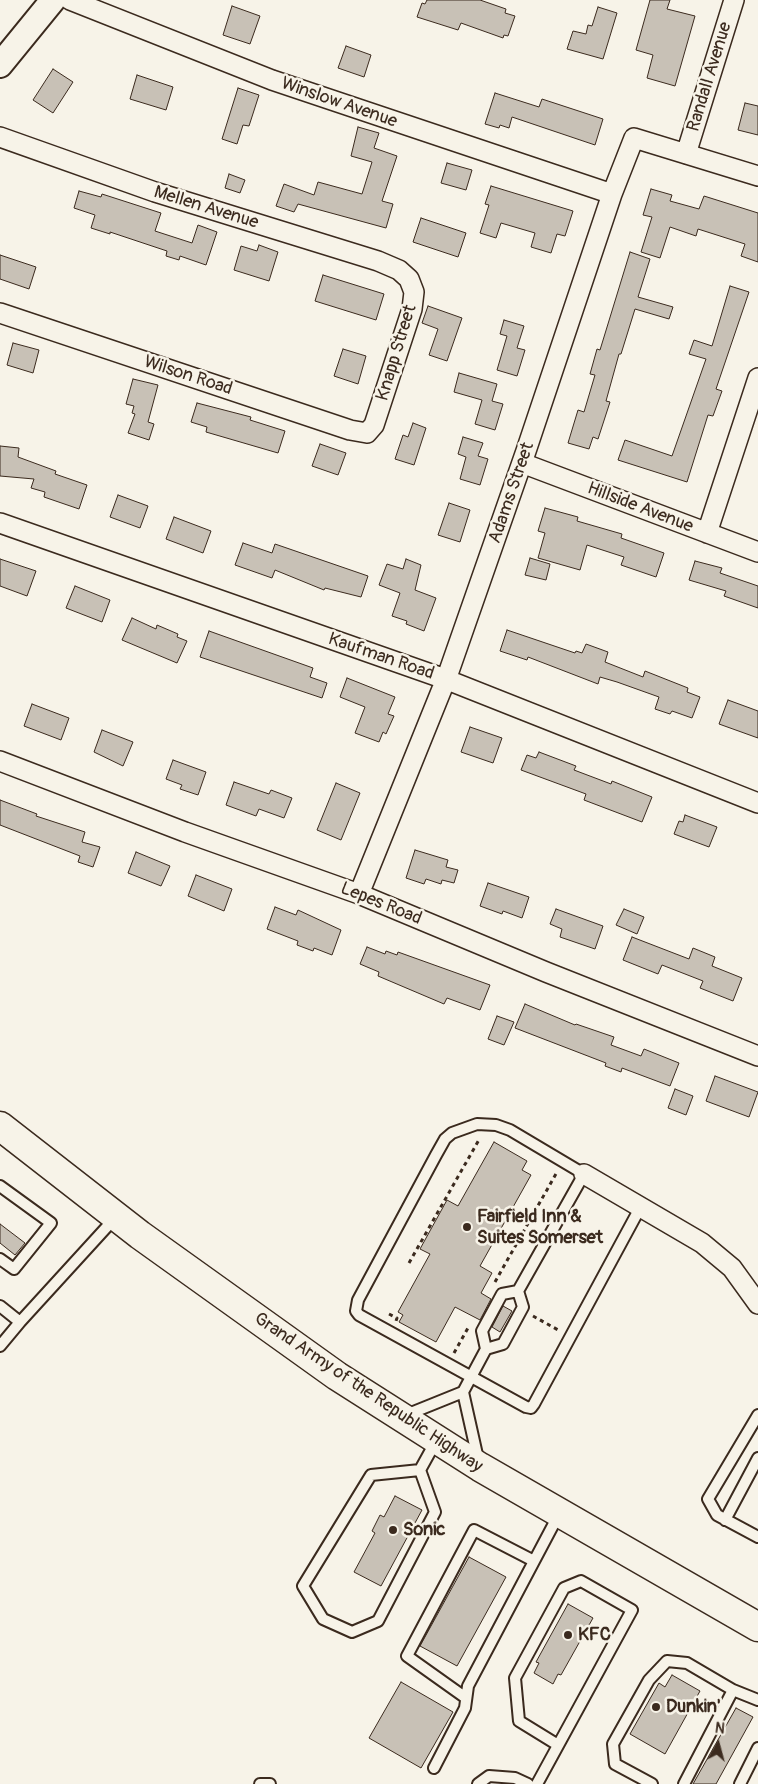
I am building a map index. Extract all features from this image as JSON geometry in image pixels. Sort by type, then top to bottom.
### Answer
[{"type":"main road","name":"Grand Army of the Republic Highway","points":[[0,1126],[116,1217],[283,1338],[401,1418],[559,1514],[758,1627]]},
{"type":"street","points":[[0,65],[53,0]]},
{"type":"street","name":"Winslow Avenue","points":[[70,0],[272,80],[612,194]]},
{"type":"street","name":"Randall Avenue","points":[[686,154],[734,0]]},
{"type":"street","name":"Mellen Avenue","points":[[0,137],[155,192],[378,261],[399,270],[410,280]]},
{"type":"street","name":"Adams Street","points":[[359,894],[446,680],[522,463],[612,194],[634,138],[686,154]]},
{"type":"street","points":[[686,154],[758,176]]},
{"type":"street","name":"Knapp Street","points":[[374,425],[412,309],[414,292],[410,280]]},
{"type":"street","name":"Wilson Road","points":[[0,313],[350,430],[367,432],[374,425]]},
{"type":"street","points":[[707,533],[758,378]]},
{"type":"street","name":"Hillside Avenue","points":[[522,463],[758,552]]},
{"type":"street","name":"Kaufman Road","points":[[0,523],[446,680],[758,803]]},
{"type":"street","name":"Lepes Road","points":[[0,761],[185,832],[359,894],[546,972],[758,1056]]},
{"type":"street","points":[[584,1174],[702,1244],[732,1268],[758,1304]]},
{"type":"lane","points":[[486,1349],[503,1344],[523,1307],[518,1291],[584,1174],[510,1130],[486,1123],[464,1127],[445,1139],[358,1300],[356,1311],[471,1377],[531,1408],[640,1208]]},
{"type":"lane","points":[[0,1186],[51,1223],[14,1269],[0,1258]]},
{"type":"lane","points":[[0,1346],[116,1217]]},
{"type":"lane","points":[[401,1418],[462,1392],[486,1349],[482,1331],[502,1294],[518,1291]]},
{"type":"lane","points":[[0,1306],[20,1322]]},
{"type":"lane","points":[[462,1392],[480,1467]]},
{"type":"lane","points":[[757,1421],[708,1498],[717,1515],[758,1537]]},
{"type":"lane","points":[[420,1470],[371,1475],[303,1586],[323,1619],[352,1632],[378,1621],[435,1512],[420,1470],[436,1440]]},
{"type":"lane","points":[[725,1520],[758,1458]]},
{"type":"lane","points":[[434,1768],[465,1708],[468,1686],[559,1514]]},
{"type":"lane","points":[[466,1698],[407,1656],[474,1530],[534,1561]]},
{"type":"lane","points":[[537,1784],[632,1610],[581,1581],[564,1588],[515,1678],[520,1721],[558,1745]]},
{"type":"lane","points":[[652,1784],[615,1764],[614,1744],[649,1680],[667,1662],[687,1663],[733,1690],[758,1700]]},
{"type":"lane","points":[[684,1784],[733,1690]]},
{"type":"lane","points":[[740,1784],[758,1748]]},
{"type":"lane","points":[[478,1784],[489,1776],[515,1778],[528,1784]]},
{"type":"lane","points":[[260,1784],[270,1784]]},
{"type":"path","points":[[409,1263],[481,1136],[487,1136]]},
{"type":"path","points":[[492,1287],[557,1171],[549,1167]]},
{"type":"path","points":[[390,1314],[397,1318],[395,1322],[403,1327]]},
{"type":"path","points":[[532,1315],[563,1333]]},
{"type":"path","points":[[448,1353],[452,1356],[469,1326]]},
{"type":"building","points":[[427,0],[480,0],[506,9],[505,13],[515,16],[508,36],[504,35],[503,38],[461,23],[458,30],[417,17],[422,3],[425,4]]},
{"type":"building","points":[[650,0],[670,0],[667,9],[695,16],[675,86],[647,78],[653,55],[636,50]]},
{"type":"building","points":[[232,6],[260,16],[250,44],[223,35]]},
{"type":"building","points":[[598,7],[617,13],[603,59],[567,49],[573,31],[586,34],[588,25],[592,26]]},
{"type":"building","points":[[346,46],[371,55],[364,77],[338,68]]},
{"type":"building","points":[[53,69],[73,82],[53,113],[33,100]]},
{"type":"building","points":[[137,75],[173,87],[166,110],[130,99]]},
{"type":"building","points":[[238,88],[259,95],[249,126],[243,125],[237,144],[222,139]]},
{"type":"building","points":[[495,93],[539,107],[542,99],[603,119],[595,145],[512,117],[509,128],[500,125],[499,128],[485,124]]},
{"type":"building","points":[[745,103],[758,106],[758,135],[738,130]]},
{"type":"building","points":[[358,127],[379,133],[374,148],[397,156],[382,201],[393,204],[386,228],[298,204],[294,212],[276,206],[284,184],[314,195],[318,182],[362,194],[372,162],[351,156]]},
{"type":"building","points":[[447,163],[472,170],[466,190],[441,183]]},
{"type":"building","points":[[229,174],[245,180],[240,193],[225,188]]},
{"type":"building","points":[[491,186],[573,211],[565,236],[557,234],[551,253],[531,247],[535,233],[501,223],[496,238],[480,233],[489,205],[485,204]]},
{"type":"building","points":[[651,189],[672,195],[670,201],[699,209],[704,196],[758,213],[758,262],[741,256],[745,244],[698,229],[696,236],[670,227],[660,258],[641,252],[652,217],[643,215]]},
{"type":"building","points":[[79,191],[101,197],[102,194],[161,213],[155,231],[192,243],[198,225],[217,232],[206,265],[180,256],[179,260],[166,256],[167,251],[110,232],[110,234],[91,228],[95,215],[74,208]]},
{"type":"building","points":[[421,218],[466,233],[458,257],[413,242]]},
{"type":"building","points":[[259,245],[278,252],[269,281],[234,270],[241,246],[257,251]]},
{"type":"building","points":[[630,252],[650,259],[638,297],[673,307],[669,319],[635,309],[621,354],[619,354],[606,401],[610,402],[598,439],[593,437],[589,449],[568,443],[578,410],[584,412],[595,375],[590,374],[597,349],[600,350]]},
{"type":"building","points":[[0,255],[36,267],[29,289],[0,279]]},
{"type":"building","points":[[323,275],[384,294],[376,320],[315,301]]},
{"type":"building","points":[[730,286],[749,292],[716,389],[722,391],[713,416],[708,415],[687,482],[618,460],[625,440],[672,456],[706,359],[689,354],[694,340],[712,346]]},
{"type":"building","points":[[428,306],[462,318],[447,361],[429,355],[438,329],[422,323]]},
{"type":"building","points":[[504,320],[524,326],[517,348],[525,350],[517,376],[497,370],[507,336],[500,334]]},
{"type":"building","points":[[13,343],[39,350],[33,373],[7,365]]},
{"type":"building","points":[[343,349],[366,356],[358,384],[334,376]]},
{"type":"building","points":[[459,373],[497,384],[492,401],[503,404],[495,430],[475,424],[482,400],[454,392]]},
{"type":"building","points":[[133,379],[158,385],[148,422],[154,424],[149,440],[128,433],[135,414],[132,413],[134,406],[126,404]]},
{"type":"building","points":[[197,403],[251,417],[250,420],[285,431],[278,453],[206,432],[207,427],[191,422]]},
{"type":"building","points":[[413,423],[426,428],[414,465],[395,459],[403,435],[408,437]]},
{"type":"building","points":[[463,437],[483,443],[478,456],[488,459],[480,485],[460,479],[466,457],[458,454]]},
{"type":"building","points":[[320,444],[346,453],[338,475],[312,466]]},
{"type":"building","points":[[0,446],[19,448],[18,457],[56,471],[55,474],[87,485],[79,509],[44,497],[45,492],[31,488],[34,479],[0,476]]},
{"type":"building","points":[[118,495],[148,506],[140,528],[110,517]]},
{"type":"building","points":[[449,503],[470,510],[460,542],[438,535]]},
{"type":"building","points":[[545,508],[578,517],[577,521],[622,534],[621,538],[664,553],[656,577],[621,565],[624,557],[587,545],[580,570],[538,558],[545,533],[538,531]]},
{"type":"building","points":[[174,517],[211,531],[203,553],[166,539]]},
{"type":"building","points":[[243,543],[272,553],[275,544],[368,576],[361,597],[325,588],[324,590],[275,570],[272,578],[235,565]]},
{"type":"building","points":[[530,558],[550,564],[546,580],[525,575]]},
{"type":"building","points":[[0,559],[36,571],[27,596],[0,586]]},
{"type":"building","points":[[406,559],[421,565],[415,590],[436,598],[424,631],[406,624],[407,621],[392,616],[400,593],[379,585],[387,564],[403,569]]},
{"type":"building","points":[[695,561],[722,568],[720,573],[758,586],[758,608],[724,596],[726,591],[689,580]]},
{"type":"building","points":[[75,586],[110,600],[102,622],[66,608]]},
{"type":"building","points":[[132,618],[156,629],[157,625],[178,634],[177,637],[187,641],[177,663],[122,640]]},
{"type":"building","points":[[507,630],[575,653],[576,651],[582,653],[586,644],[608,652],[605,662],[643,677],[645,671],[688,688],[687,692],[700,697],[692,718],[672,711],[670,714],[655,709],[659,697],[617,682],[600,677],[598,684],[528,657],[527,660],[500,651]]},
{"type":"building","points":[[209,631],[313,668],[310,677],[327,683],[322,698],[200,657]]},
{"type":"building","points":[[347,678],[395,697],[388,714],[394,716],[386,734],[383,732],[379,742],[355,733],[365,707],[340,697]]},
{"type":"building","points":[[728,700],[758,711],[758,738],[719,724]]},
{"type":"building","points":[[32,704],[69,718],[61,740],[24,726]]},
{"type":"building","points":[[470,727],[502,738],[493,763],[461,752]]},
{"type":"building","points":[[102,730],[133,742],[123,766],[94,752]]},
{"type":"building","points":[[539,752],[576,766],[574,770],[611,784],[612,781],[652,797],[642,822],[584,800],[586,794],[521,770],[527,755],[536,758]]},
{"type":"building","points":[[173,760],[206,772],[198,795],[180,789],[182,785],[166,779]]},
{"type":"building","points":[[234,782],[269,794],[271,790],[292,798],[284,818],[259,809],[256,816],[226,805]]},
{"type":"building","points":[[336,783],[360,793],[341,840],[317,830]]},
{"type":"building","points":[[0,800],[37,814],[36,816],[85,832],[82,842],[100,847],[93,867],[78,862],[80,856],[0,825]]},
{"type":"building","points":[[685,815],[717,827],[709,847],[674,834],[679,821],[683,822]]},
{"type":"building","points":[[415,850],[448,860],[446,867],[458,870],[454,883],[442,880],[441,884],[426,879],[424,884],[406,878]]},
{"type":"building","points":[[136,852],[170,866],[161,886],[128,873]]},
{"type":"building","points":[[196,875],[232,889],[224,911],[188,896]]},
{"type":"building","points":[[488,883],[529,897],[522,918],[503,911],[502,914],[480,906]]},
{"type":"building","points":[[275,907],[296,915],[298,910],[341,930],[332,955],[314,948],[313,951],[297,945],[298,941],[267,929]]},
{"type":"building","points":[[556,909],[603,926],[595,949],[560,937],[562,929],[550,924]]},
{"type":"building","points":[[624,909],[644,917],[637,934],[616,925]]},
{"type":"building","points":[[632,937],[689,959],[693,948],[715,957],[712,966],[742,978],[733,1001],[700,988],[703,981],[662,965],[658,974],[623,960]]},
{"type":"building","points":[[367,947],[385,954],[386,951],[397,955],[398,952],[490,985],[480,1010],[447,998],[444,1004],[378,976],[379,972],[360,964]]},
{"type":"building","points":[[525,1004],[575,1025],[614,1037],[611,1045],[641,1056],[644,1049],[679,1063],[670,1086],[622,1068],[621,1072],[605,1066],[606,1063],[515,1028]]},
{"type":"building","points":[[497,1016],[514,1022],[504,1045],[488,1039]]},
{"type":"building","points":[[715,1076],[758,1092],[749,1117],[706,1101]]},
{"type":"building","points":[[675,1089],[693,1096],[686,1115],[668,1108]]},
{"type":"building","name":"Fairfield Inn & Suites Somerset","points":[[494,1142],[527,1161],[522,1170],[531,1175],[480,1266],[492,1273],[481,1293],[491,1299],[480,1320],[455,1307],[436,1342],[399,1322],[403,1315],[398,1312],[430,1254],[420,1249],[447,1200],[458,1206]]},
{"type":"building","points":[[0,1224],[25,1243],[15,1255],[0,1243]]},
{"type":"building","points":[[503,1306],[512,1311],[500,1332],[492,1327]]},
{"type":"building","points":[[395,1496],[422,1510],[381,1586],[354,1572],[375,1533],[372,1531],[380,1515],[384,1517]]},
{"type":"building","points":[[469,1557],[506,1577],[457,1666],[420,1646]]},
{"type":"building","points":[[568,1604],[593,1618],[561,1675],[558,1674],[553,1684],[534,1673],[539,1663],[536,1662]]},
{"type":"building","points":[[672,1675],[700,1691],[665,1754],[630,1734],[659,1683],[665,1687]]},
{"type":"building","points":[[401,1682],[453,1712],[421,1768],[369,1738]]},
{"type":"building","points":[[736,1708],[753,1717],[716,1784],[693,1784]]},
{"type":"place","name":"Fairfield Inn & Suites Somerset","points":[[467,1227]]},
{"type":"place","name":"Sonic","points":[[393,1530]]},
{"type":"place","name":"KFC","points":[[568,1635]]},
{"type":"place","name":"Dunkin'","points":[[656,1707]]}]
